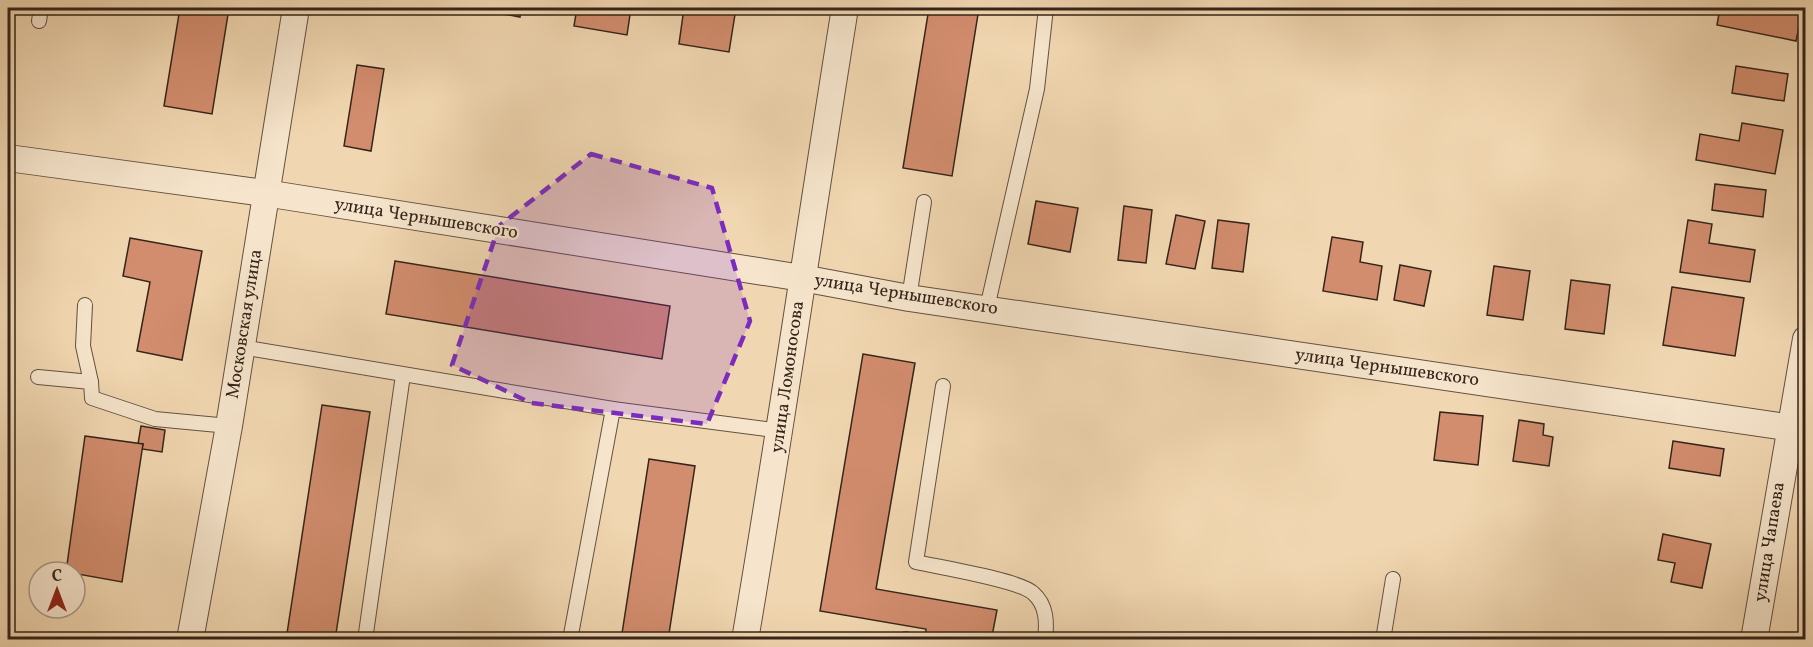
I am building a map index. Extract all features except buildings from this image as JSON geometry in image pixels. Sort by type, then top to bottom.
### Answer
[{"type":"street","name":"Московская улица","points":[[190,639],[229,426],[296,8]]},
{"type":"street","name":"улица Ломоносова","points":[[745,639],[781,431],[802,278],[845,8]]},
{"type":"street","name":"улица Чернышевского","points":[[8,158],[265,193],[802,278],[909,298],[1797,429]]},
{"type":"street","name":"улица Чапаева","points":[[1754,639],[1797,429],[1806,339]]},
{"type":"lane","points":[[987,308],[1037,89],[1046,8]]},
{"type":"lane","points":[[909,298],[924,202]]},
{"type":"lane","points":[[86,305],[83,346],[92,398],[155,418],[229,426]]},
{"type":"lane","points":[[241,347],[613,409],[781,431]]},
{"type":"lane","points":[[365,639],[403,375]]},
{"type":"lane","points":[[38,377],[91,382]]},
{"type":"lane","points":[[943,386],[916,562],[1012,584],[1033,592],[1048,618],[1045,639]]},
{"type":"lane","points":[[570,639],[613,409]]},
{"type":"lane","points":[[1383,639],[1393,579]]},
{"type":"highlighted area","points":[[591,154],[712,188],[750,321],[707,424],[531,403],[452,365],[499,226]]}]
